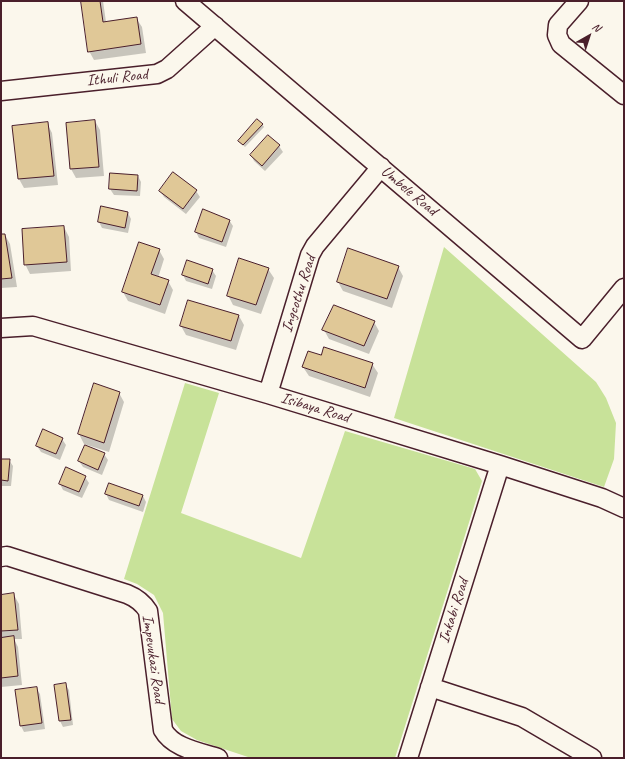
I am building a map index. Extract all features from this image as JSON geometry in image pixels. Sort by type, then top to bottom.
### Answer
[{"type":"street","name":"Umbele Road","points":[[185,1],[582,339],[624,288]]},
{"type":"street","points":[[579,1],[558,25],[557,35],[561,44],[624,95]]},
{"type":"street","name":"Ithuli Road","points":[[1,91],[157,74],[167,69],[215,26]]},
{"type":"street","name":"Ingcothu Road","points":[[268,394],[310,255],[315,246],[380,167]]},
{"type":"street","name":"Isibaya Road","points":[[1,328],[33,326],[268,394],[500,465],[602,498],[624,508]]},
{"type":"street","name":"Inkabi Road","points":[[408,758],[500,465]]},
{"type":"street","name":"Impevukazi Road","points":[[1,556],[6,556],[134,596],[145,605],[148,611],[163,730],[166,736],[179,746],[218,758]]},
{"type":"street","points":[[430,687],[522,717],[592,758]]},
{"type":"green space","points":[[444,247],[596,382],[606,398],[616,423],[614,459],[604,487],[394,418]]},
{"type":"green space","points":[[185,383],[219,393],[181,513],[301,558],[345,431],[475,469],[482,481],[395,758],[251,758],[197,740],[181,731],[172,719],[163,613],[154,595],[137,584],[124,579]]},
{"type":"building","points":[[81,1],[100,1],[103,22],[137,17],[141,44],[88,52]]},
{"type":"building","points":[[257,119],[263,124],[243,145],[238,141]]},
{"type":"building","points":[[95,120],[99,167],[70,169],[66,123]]},
{"type":"building","points":[[48,122],[54,176],[18,179],[12,126]]},
{"type":"building","points":[[268,135],[280,145],[262,166],[250,155]]},
{"type":"building","points":[[173,172],[197,190],[183,209],[159,191]]},
{"type":"building","points":[[110,173],[138,175],[137,191],[109,189]]},
{"type":"building","points":[[101,206],[128,212],[125,228],[98,222]]},
{"type":"building","points":[[203,209],[230,220],[222,242],[195,232]]},
{"type":"building","points":[[64,226],[67,262],[24,265],[22,229]]},
{"type":"building","points":[[1,234],[5,234],[12,278],[1,279]]},
{"type":"building","points":[[139,242],[160,249],[151,274],[169,280],[160,305],[122,292]]},
{"type":"building","points":[[348,248],[399,266],[387,299],[337,282]]},
{"type":"building","points":[[239,258],[269,268],[256,305],[227,296]]},
{"type":"building","points":[[187,260],[213,269],[208,284],[182,275]]},
{"type":"building","points":[[188,300],[239,315],[231,341],[180,326]]},
{"type":"building","points":[[334,305],[375,321],[364,346],[322,330]]},
{"type":"building","points":[[324,347],[373,363],[365,388],[302,367],[308,351],[321,355]]},
{"type":"building","points":[[94,383],[120,392],[104,443],[78,434]]},
{"type":"building","points":[[43,429],[63,438],[56,454],[36,446]]},
{"type":"building","points":[[85,445],[105,453],[98,470],[78,461]]},
{"type":"building","points":[[1,459],[10,459],[8,481],[1,480]]},
{"type":"building","points":[[66,467],[86,476],[79,492],[59,484]]},
{"type":"building","points":[[109,483],[143,495],[139,506],[105,494]]},
{"type":"building","points":[[14,593],[18,630],[1,631],[1,595]]},
{"type":"building","points":[[14,636],[18,676],[1,678],[1,638]]},
{"type":"building","points":[[66,683],[71,720],[59,721],[54,685]]},
{"type":"building","points":[[37,687],[42,723],[20,726],[15,690]]}]
